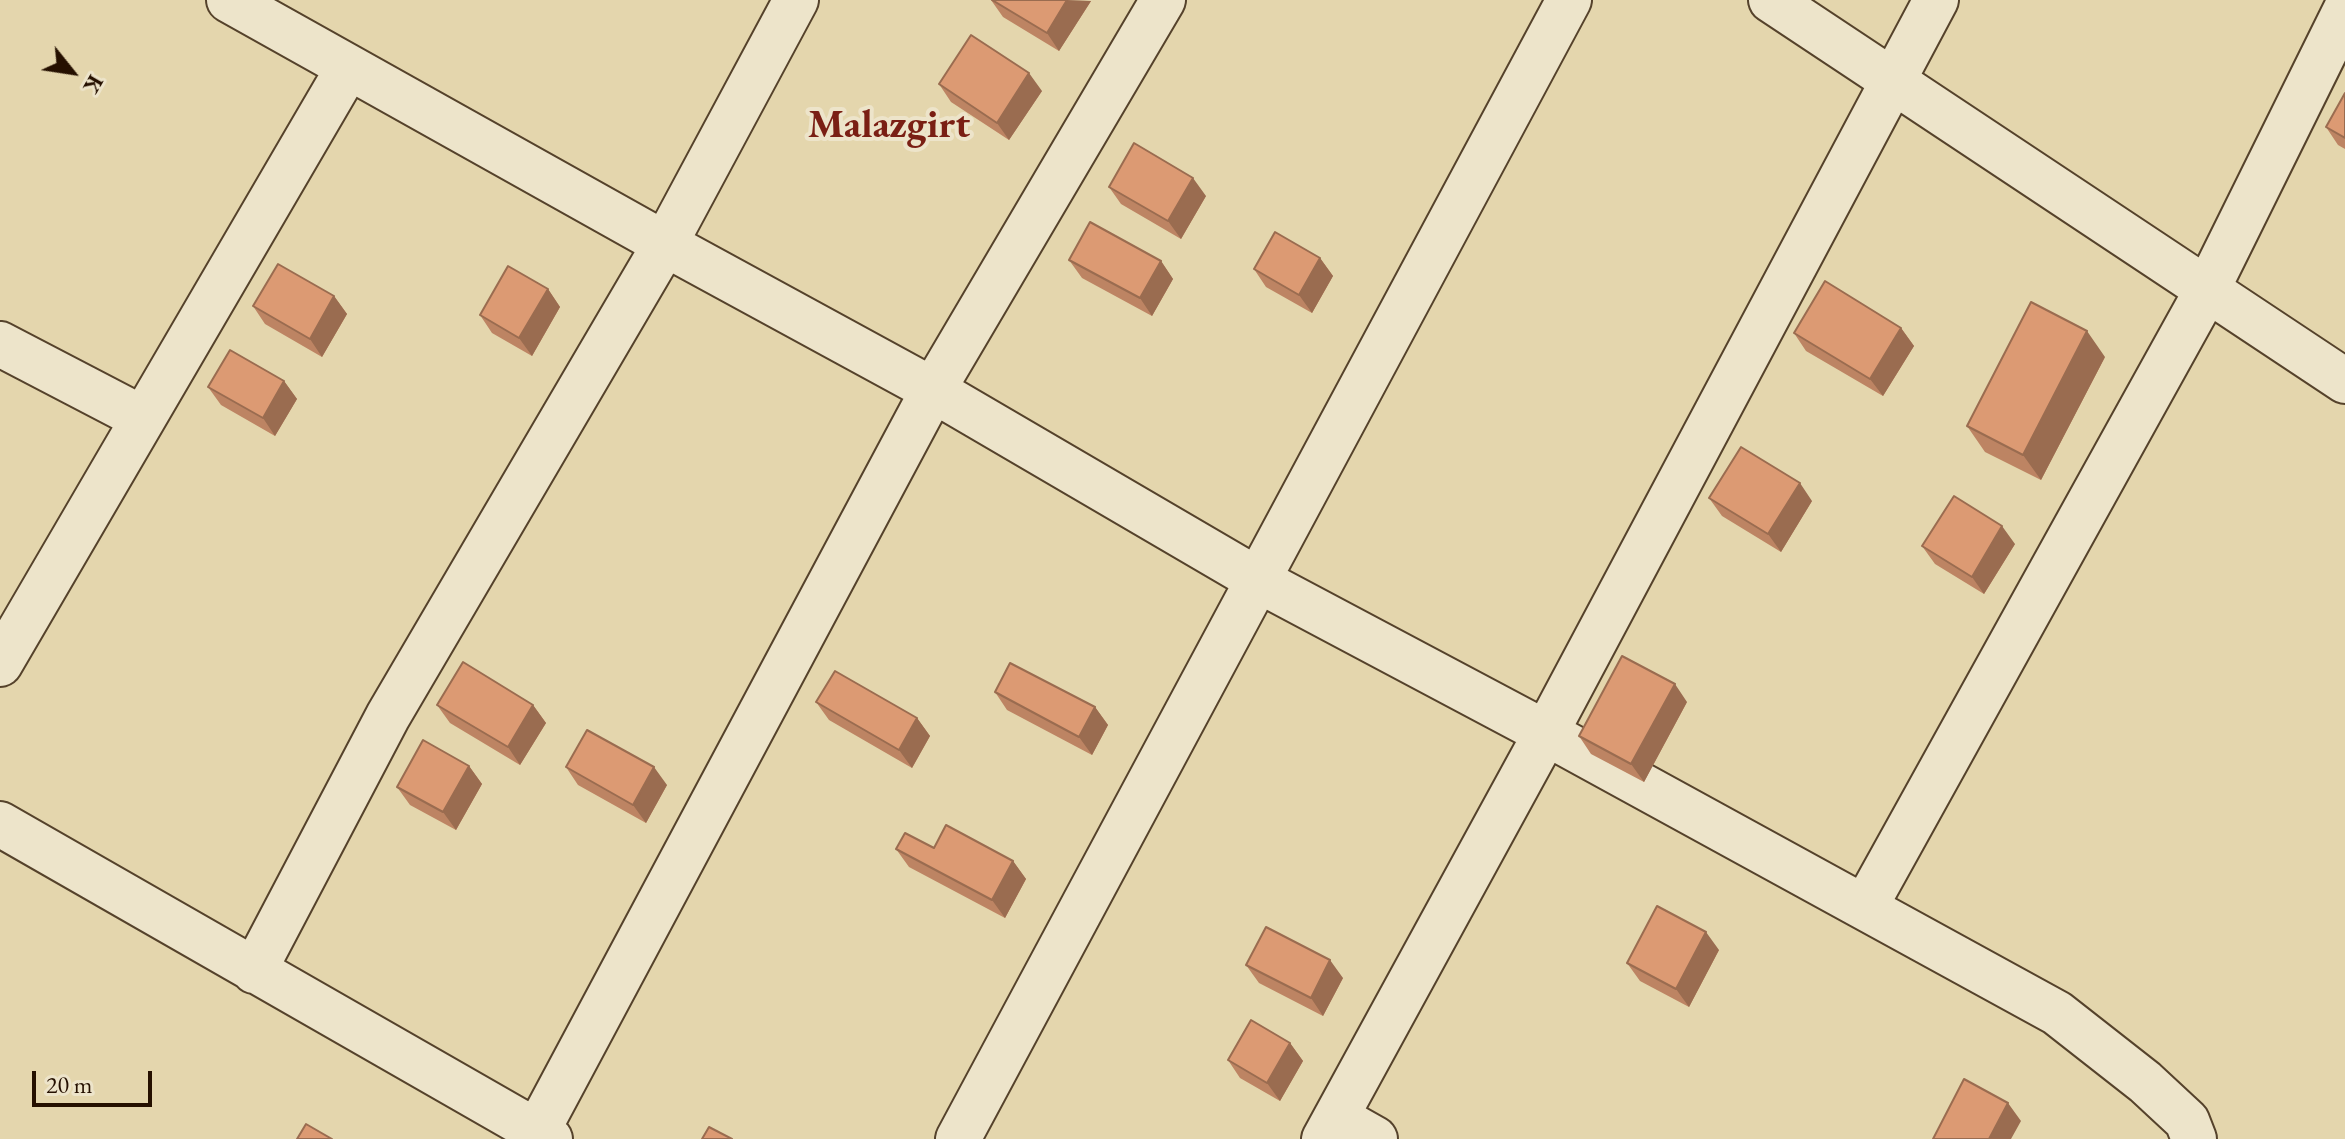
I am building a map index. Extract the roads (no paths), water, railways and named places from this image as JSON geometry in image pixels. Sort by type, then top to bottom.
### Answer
[{"type":"street","points":[[229,0],[933,390],[1258,580],[1546,733],[2057,1013],[2166,1101],[2187,1121],[2194,1139]]},
{"type":"street","points":[[254,971],[388,716],[665,244],[796,0]]},
{"type":"street","points":[[0,824],[540,1136],[933,390],[1163,0]]},
{"type":"street","points":[[958,1139],[1569,0]]},
{"type":"street","points":[[1771,0],[2345,381]]},
{"type":"street","points":[[1375,1139],[1330,1128],[1546,733],[1936,0]]},
{"type":"street","points":[[1865,907],[2207,290],[2345,11]]},
{"type":"street","points":[[0,664],[348,68]]},
{"type":"street","points":[[0,344],[142,418]]},
{"type":"district","name":"Malazgirt","points":[[889,126]]}]
